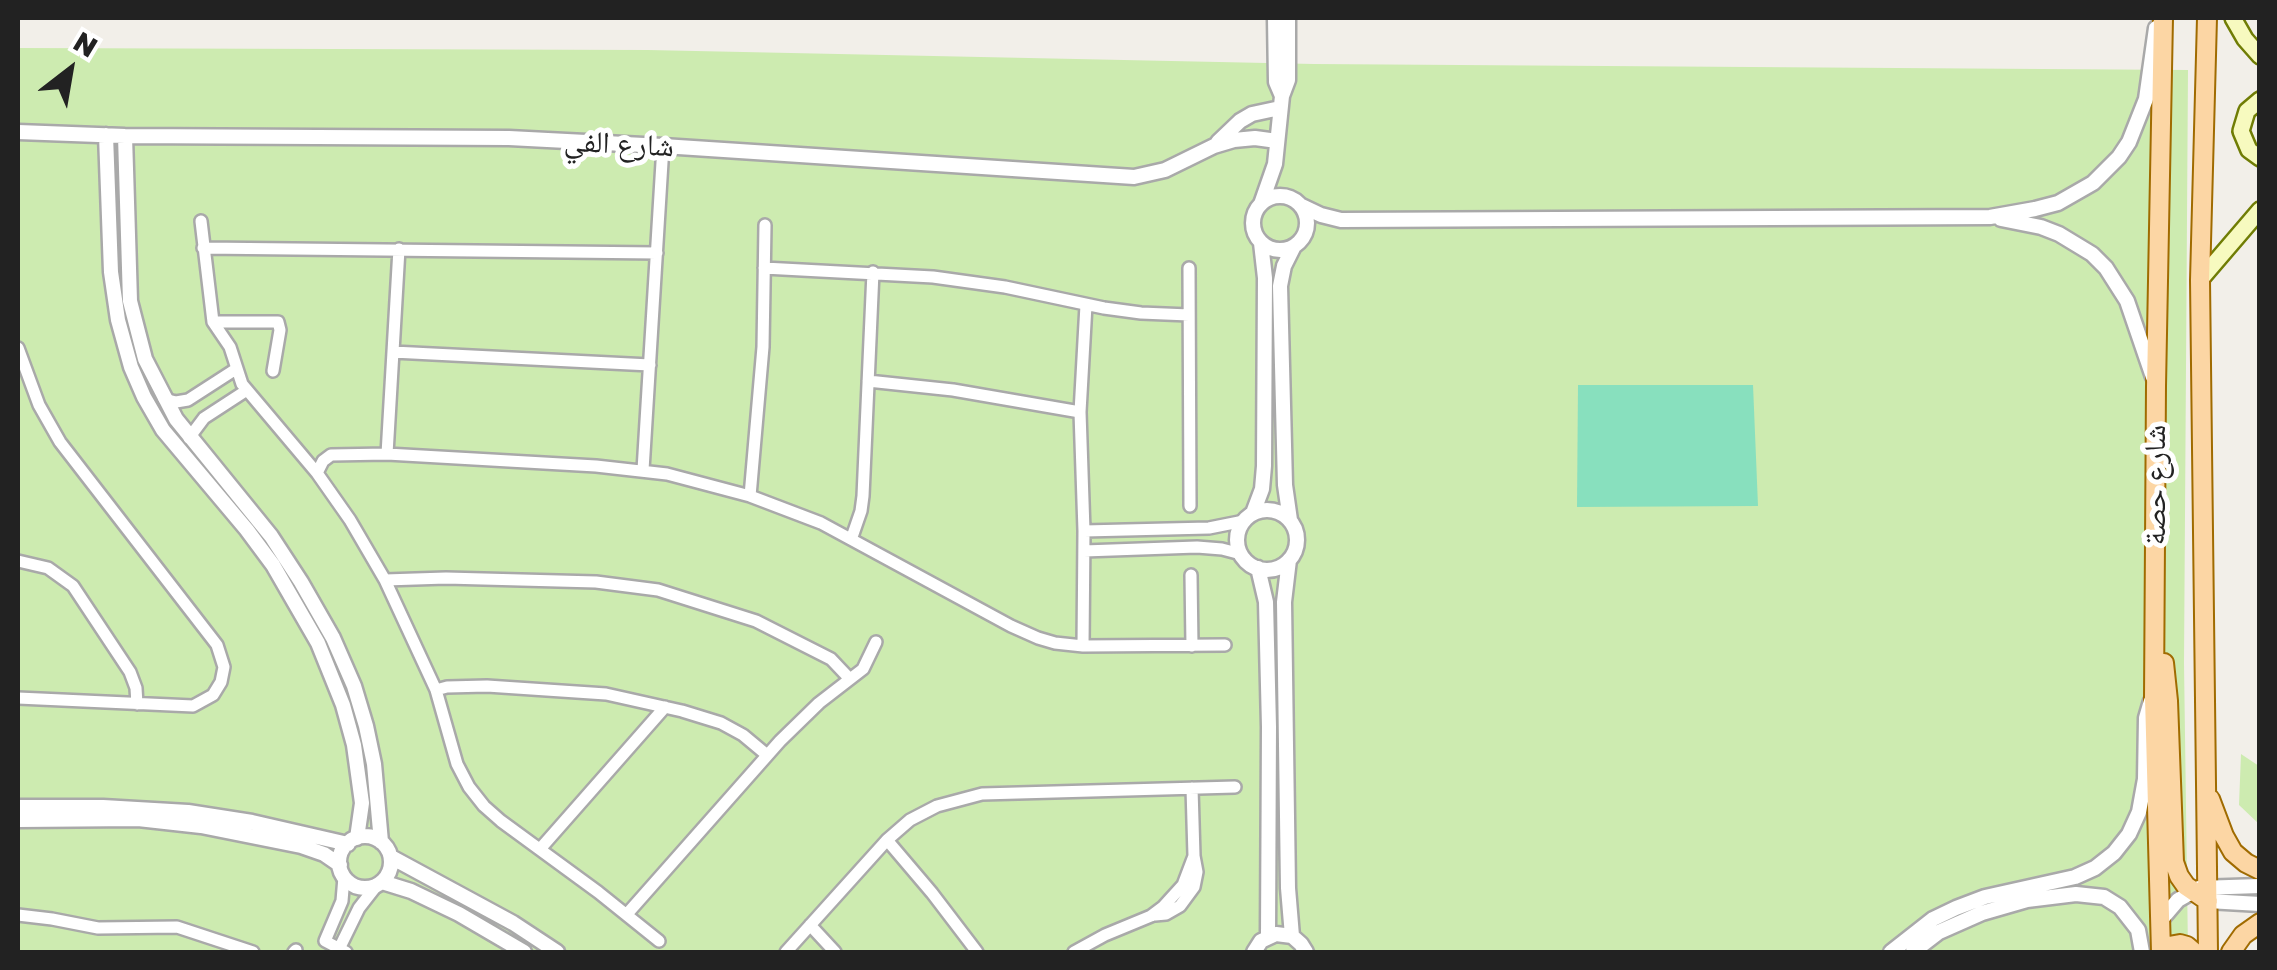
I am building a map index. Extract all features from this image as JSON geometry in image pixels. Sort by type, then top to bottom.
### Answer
[{"type":"main road","name":"شارع حصة","points":[[2160,18],[2154,696],[2162,952]]},
{"type":"main road","name":"شارع حصة","points":[[2207,18],[2200,280],[2206,790],[2202,893],[2208,952]]},
{"type":"main road","points":[[2232,18],[2260,56]]},
{"type":"main road","points":[[2260,100],[2246,110],[2241,131],[2249,150],[2260,158]]},
{"type":"main road","points":[[2200,280],[2260,210]]},
{"type":"main road","points":[[2154,624],[2166,681],[2174,862],[2178,876],[2202,893]]},
{"type":"main road","points":[[2206,790],[2233,852],[2260,870]]},
{"type":"main road","points":[[2230,952],[2260,922]]},
{"type":"main road","points":[[2162,952],[2180,944],[2194,952]]},
{"type":"street","points":[[1274,18],[1276,82],[1281,102]]},
{"type":"street","points":[[1288,18],[1288,80],[1281,102],[1275,164],[1253,220],[1254,232],[1261,242],[1280,251],[1341,220]]},
{"type":"street","points":[[1261,204],[1279,196],[1341,220],[1990,217],[2036,209],[2092,183],[2119,157],[2146,99],[2160,18]]},
{"type":"street","points":[[1214,146],[1240,121],[1281,102]]},
{"type":"street","name":"شارع الفي","points":[[18,132],[509,138],[1134,177],[1165,170],[1214,146]]},
{"type":"street","points":[[106,135],[111,272],[118,320],[131,367],[163,430],[247,530],[286,585],[318,644],[344,705],[362,803],[352,841],[341,854],[342,901],[325,941],[343,951],[359,908],[389,874],[391,857]]},
{"type":"street","points":[[125,136],[130,301],[145,359],[190,438],[271,536],[333,638],[366,726],[374,764],[381,842],[391,857],[498,914],[557,952]]},
{"type":"street","points":[[1214,146],[1234,140],[1276,140]]},
{"type":"street","points":[[643,470],[664,146]]},
{"type":"street","points":[[1275,164],[1308,224],[1284,266],[1280,286],[1285,485],[1297,540],[1289,560],[1284,602],[1292,936]]},
{"type":"street","points":[[1990,217],[2059,234],[2106,268],[2128,301],[2156,386]]},
{"type":"street","points":[[200,220],[213,322],[230,347],[247,390],[317,473],[386,580],[436,690],[457,764],[469,787],[492,814],[659,941]]},
{"type":"street","points":[[750,496],[763,348],[766,225]]},
{"type":"street","points":[[1261,242],[1264,466],[1262,489],[1239,532],[1238,543],[1248,562],[1258,568],[1274,568],[1289,560]]},
{"type":"street","points":[[203,248],[657,252]]},
{"type":"street","points":[[387,454],[399,249]]},
{"type":"street","points":[[764,268],[969,281],[1086,305],[1189,315]]},
{"type":"street","points":[[1190,268],[1190,506]]},
{"type":"street","points":[[852,538],[863,496],[873,272]]},
{"type":"street","points":[[1082,646],[1080,412],[1086,305]]},
{"type":"street","points":[[213,322],[278,322],[273,370]]},
{"type":"street","points":[[18,348],[34,394],[60,442],[220,652],[224,667],[221,682],[207,700],[186,707],[18,698]]},
{"type":"street","points":[[393,352],[650,365]]},
{"type":"street","points":[[164,398],[188,400],[236,369]]},
{"type":"street","points":[[868,380],[968,392],[1080,412]]},
{"type":"street","points":[[190,438],[204,418],[247,390]]},
{"type":"street","points":[[317,473],[330,455],[387,454],[643,470],[791,510],[852,538],[1024,633],[1055,643],[1225,644]]},
{"type":"street","points":[[1084,531],[1209,528],[1262,510],[1272,510],[1290,520]]},
{"type":"street","points":[[1084,551],[1197,547],[1242,554]]},
{"type":"street","points":[[18,560],[48,568],[73,586],[130,672],[138,704]]},
{"type":"street","points":[[1258,568],[1266,602],[1268,936]]},
{"type":"street","points":[[1190,575],[1192,646]]},
{"type":"street","points":[[386,580],[596,582],[658,590],[775,630],[831,659],[849,678]]},
{"type":"street","points":[[627,914],[768,755],[808,714],[863,668],[876,642]]},
{"type":"street","points":[[436,690],[464,686],[596,693],[721,724],[768,755]]},
{"type":"street","points":[[1891,952],[1922,927],[1956,908],[1985,897],[2076,877],[2114,853],[2139,812],[2146,718],[2154,696]]},
{"type":"street","points":[[540,849],[665,708]]},
{"type":"street","points":[[786,952],[886,840],[924,812],[967,797],[998,793],[1236,787]]},
{"type":"street","points":[[1078,951],[1116,930],[1174,910],[1191,894],[1196,880],[1192,788]]},
{"type":"street","points":[[18,807],[188,812],[352,841],[370,837],[381,842]]},
{"type":"street","points":[[18,820],[138,819],[202,826],[301,846],[324,854],[359,887],[380,884],[411,891],[460,914],[524,952]]},
{"type":"street","points":[[886,840],[978,952]]},
{"type":"street","points":[[2160,922],[2178,900],[2260,886]]},
{"type":"street","points":[[2202,893],[2260,904]]},
{"type":"street","points":[[1913,952],[1939,932],[1982,912],[2027,900],[2076,894],[2104,897],[2120,907],[2138,930],[2142,952]]},
{"type":"street","points":[[18,915],[98,928],[177,927],[253,952]]},
{"type":"street","points":[[810,925],[835,952]]},
{"type":"street","points":[[1254,952],[1261,940],[1276,934],[1292,936],[1308,951]]},
{"type":"green space","points":[[18,48],[648,50],[1314,64],[2188,70],[2184,663],[2188,952],[18,952]]},
{"type":"green space","points":[[1578,385],[1753,385],[1758,506],[1577,507]]},
{"type":"green space","points":[[2241,754],[2259,766],[2259,824],[2239,805]]}]
